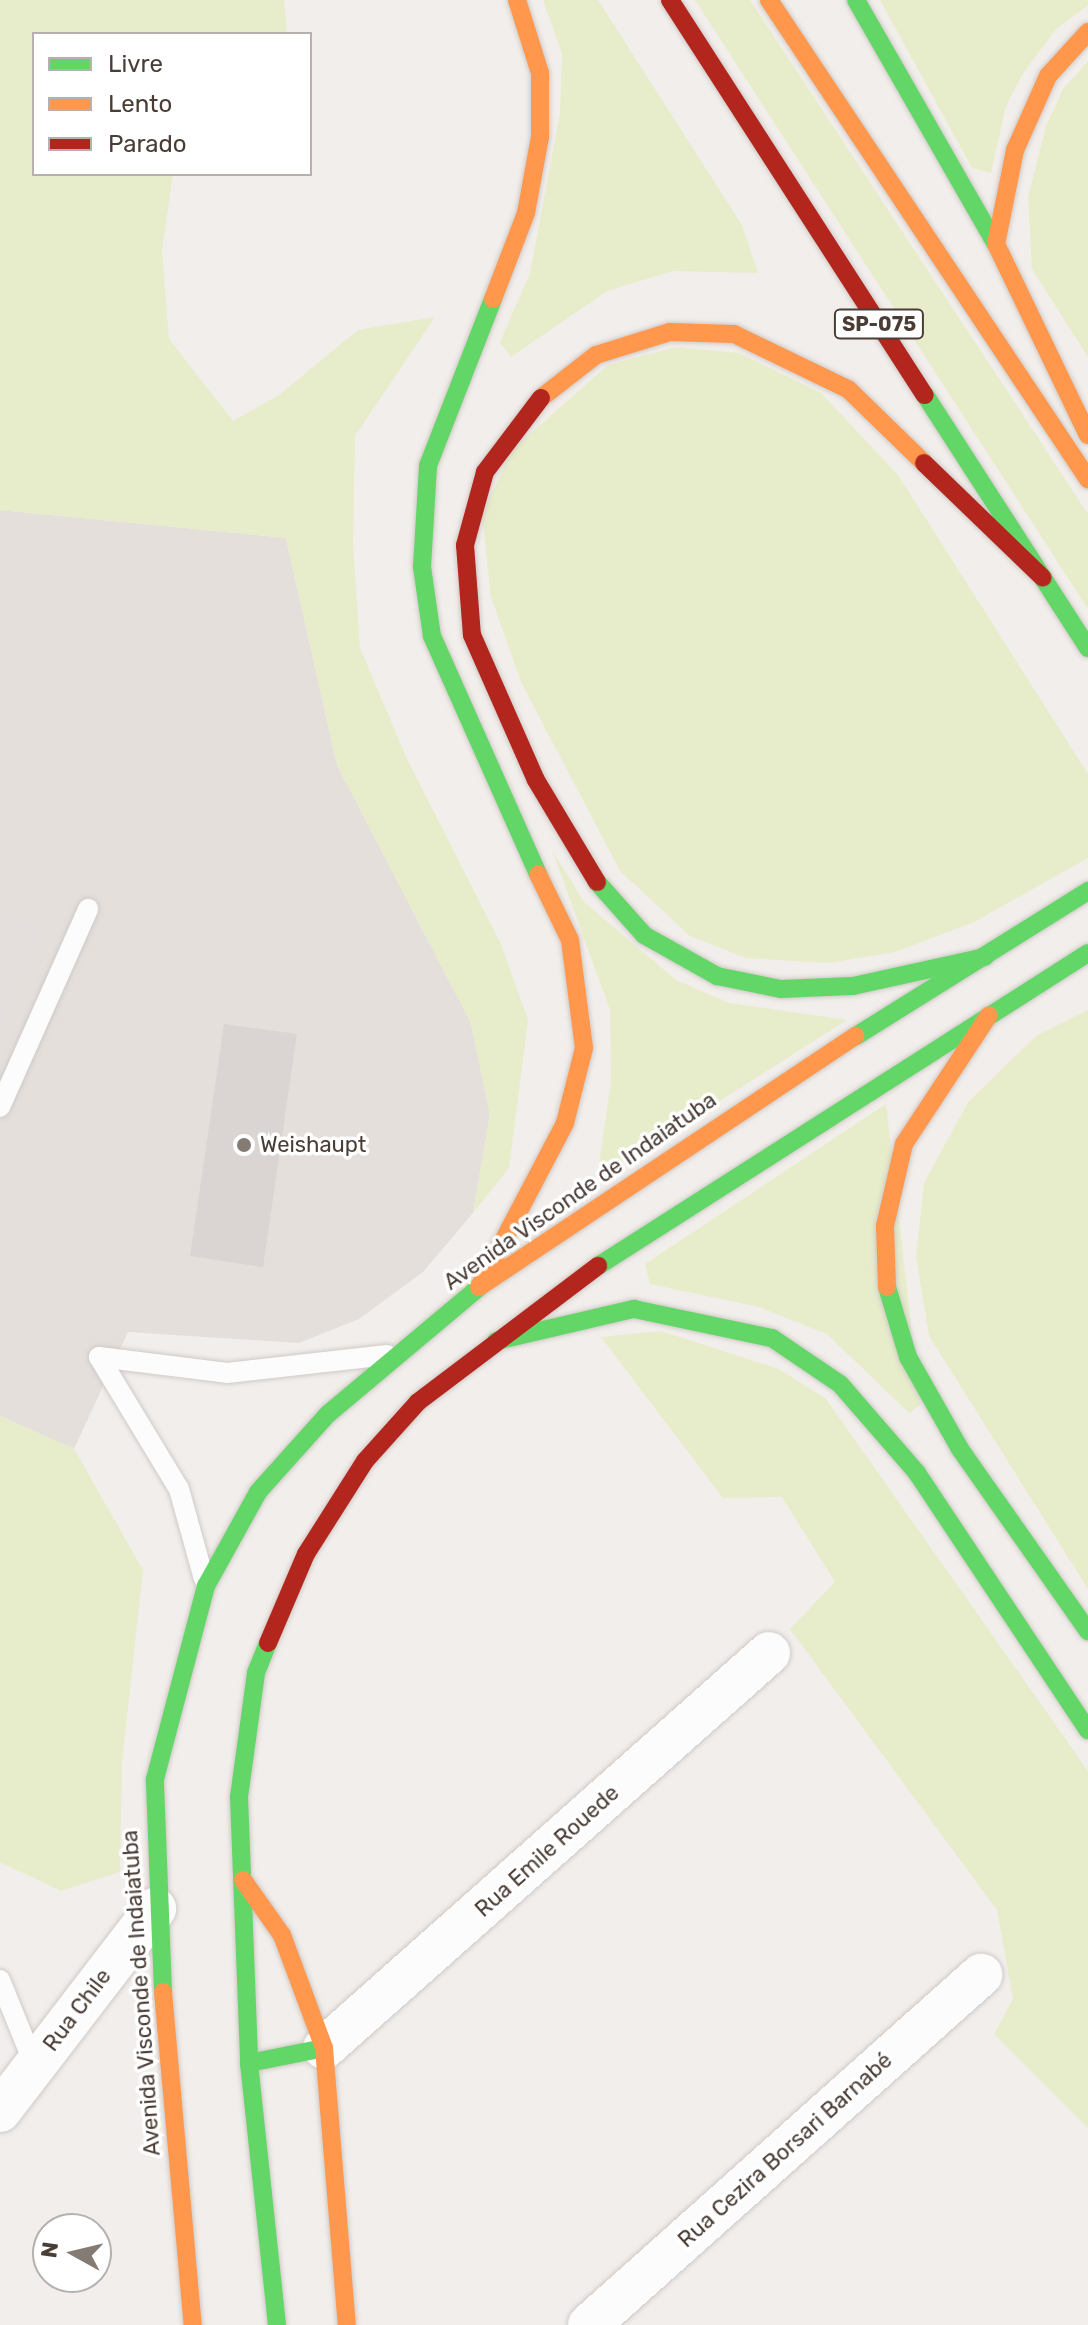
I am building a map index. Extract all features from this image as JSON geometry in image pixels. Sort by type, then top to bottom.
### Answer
[{"type":"main road","points":[[479,1287],[565,1123],[584,1048],[570,940],[462,715],[432,636],[422,567],[428,466],[526,213],[540,137],[540,73],[517,0]]},
{"type":"main road","name":"SP-075","points":[[670,0],[1088,648]]},
{"type":"main road","points":[[769,0],[1088,479]]},
{"type":"main road","points":[[856,0],[996,244],[1088,435]]},
{"type":"main road","points":[[996,244],[1015,150],[1048,76],[1088,32]]},
{"type":"main road","points":[[985,957],[853,986],[781,989],[717,976],[644,935],[594,878],[536,780],[472,635],[465,545],[485,472],[537,401],[596,355],[670,332],[734,334],[848,389],[1043,578]]},
{"type":"main road","name":"Avenida Visconde de Indaiatuba","points":[[193,2325],[155,1909],[155,1779],[206,1586],[258,1492],[328,1414],[479,1287],[734,1113],[1088,891]]},
{"type":"main road","points":[[277,2325],[249,2063],[239,1797],[256,1673],[306,1554],[365,1461],[418,1402],[496,1341],[626,1246],[1088,953]]},
{"type":"main road","points":[[989,1015],[904,1144],[885,1226],[885,1282],[908,1357],[960,1449],[1088,1631]]},
{"type":"main road","points":[[496,1341],[634,1309],[707,1320],[784,1346],[840,1384],[917,1473],[1088,1730]]},
{"type":"main road","points":[[243,1880],[282,1935],[324,2048],[347,2325]]},
{"type":"main road","points":[[249,2063],[324,2048]]},
{"type":"street","name":"Rua Emile Rouede","points":[[324,2048],[769,1653]]},
{"type":"street","name":"Rua Chile","points":[[0,2111],[155,1909]]},
{"type":"street","name":"Rua Cezira Borsari Barnabé","points":[[589,2325],[981,1975]]},
{"type":"lane","points":[[0,1107],[88,909]]},
{"type":"lane","points":[[206,1586],[179,1489],[99,1357],[227,1373],[399,1354]]},
{"type":"lane","points":[[0,1980],[35,2066]]},
{"type":"shaded area","points":[[0,510],[286,538],[337,765],[471,1023],[490,1115],[473,1213],[423,1272],[359,1319],[299,1343],[128,1332],[74,1449],[0,1416]]},
{"type":"shaded area","points":[[0,908],[45,926],[0,1036]]},
{"type":"green space","points":[[0,0],[284,0],[287,32],[32,32],[32,176],[173,176],[162,251],[169,339],[233,421],[279,395],[358,330],[435,317],[355,436],[353,544],[360,648],[407,759],[501,944],[528,1020],[509,1168],[473,1213],[490,1115],[471,1023],[337,765],[286,538],[0,510]]},
{"type":"green space","points":[[543,0],[598,0],[742,225],[758,273],[673,271],[607,291],[511,357],[500,342],[530,273],[560,113],[562,54]]},
{"type":"green space","points":[[695,0],[750,0],[1088,514],[1088,609]]},
{"type":"green space","points":[[880,0],[1088,0],[1088,5],[1055,30],[1022,75],[1006,106],[991,173],[972,168]]},
{"type":"green space","points":[[1088,61],[1088,357],[1032,269],[1028,197],[1046,126],[1063,89]]},
{"type":"green space","points":[[676,347],[739,353],[821,393],[898,475],[1088,774],[1088,858],[974,922],[895,952],[828,963],[746,958],[690,936],[620,871],[521,682],[491,597],[482,514],[512,450],[608,365]]},
{"type":"green space","points":[[552,850],[584,902],[676,980],[729,1003],[847,1020],[597,1179],[611,1081],[610,1010]]},
{"type":"green space","points":[[1088,1010],[1088,1589],[929,1336],[916,1256],[924,1183],[968,1102],[1036,1036]]},
{"type":"green space","points":[[886,1104],[920,1405],[909,1413],[827,1334],[759,1307],[650,1284],[645,1264]]},
{"type":"green space","points":[[661,1331],[779,1369],[826,1399],[1088,1771],[1088,2128],[994,2034],[1013,1999],[997,1910],[790,1629],[835,1582],[782,1497],[723,1498],[601,1337]]},
{"type":"green space","points":[[0,1416],[74,1449],[143,1570],[122,1762],[120,1872],[61,1891],[0,1862]]},
{"type":"building","name":"Weishaupt","points":[[224,1024],[297,1034],[263,1267],[190,1256]]},
{"type":"traffic: fast","points":[[856,0],[996,244]]},
{"type":"traffic: fast","points":[[493,299],[428,466],[422,567],[432,636],[538,874]]},
{"type":"traffic: fast","points":[[925,395],[1088,648]]},
{"type":"traffic: fast","points":[[597,882],[644,935],[717,976],[781,989],[853,986],[985,957]]},
{"type":"traffic: fast","points":[[856,1036],[1088,891]]},
{"type":"traffic: fast","points":[[598,1266],[1088,953]]},
{"type":"traffic: fast","points":[[163,1992],[155,1779],[206,1586],[258,1492],[328,1414],[482,1285]]},
{"type":"traffic: fast","points":[[887,1287],[908,1357],[960,1449],[1088,1631]]},
{"type":"traffic: fast","points":[[496,1341],[634,1309],[772,1338],[840,1384],[917,1473],[1088,1730]]},
{"type":"traffic: fast","points":[[268,1643],[256,1673],[239,1797],[249,2063],[277,2325]]},
{"type":"traffic: fast","points":[[249,2063],[324,2048]]},
{"type":"traffic: slow","points":[[493,299],[526,213],[540,137],[540,73],[517,0]]},
{"type":"traffic: slow","points":[[769,0],[1088,479]]},
{"type":"traffic: slow","points":[[1088,32],[1048,76],[1015,150],[996,244],[1088,435]]},
{"type":"traffic: slow","points":[[541,398],[596,355],[670,332],[734,334],[848,389],[924,463]]},
{"type":"traffic: slow","points":[[479,1287],[565,1123],[584,1048],[570,940],[538,874]]},
{"type":"traffic: slow","points":[[887,1287],[885,1226],[904,1144],[989,1015]]},
{"type":"traffic: slow","points":[[482,1285],[856,1036]]},
{"type":"traffic: slow","points":[[243,1880],[282,1935],[324,2048],[347,2325]]},
{"type":"traffic: slow","points":[[163,1992],[193,2325]]},
{"type":"traffic: jam","points":[[670,0],[925,395]]},
{"type":"traffic: jam","points":[[541,398],[485,472],[465,545],[472,635],[536,780],[597,882]]},
{"type":"traffic: jam","points":[[924,463],[1043,578]]},
{"type":"traffic: jam","points":[[268,1643],[306,1554],[365,1461],[418,1402],[598,1266]]},
{"type":"place","name":"Weishaupt","points":[[244,1145]]}]
